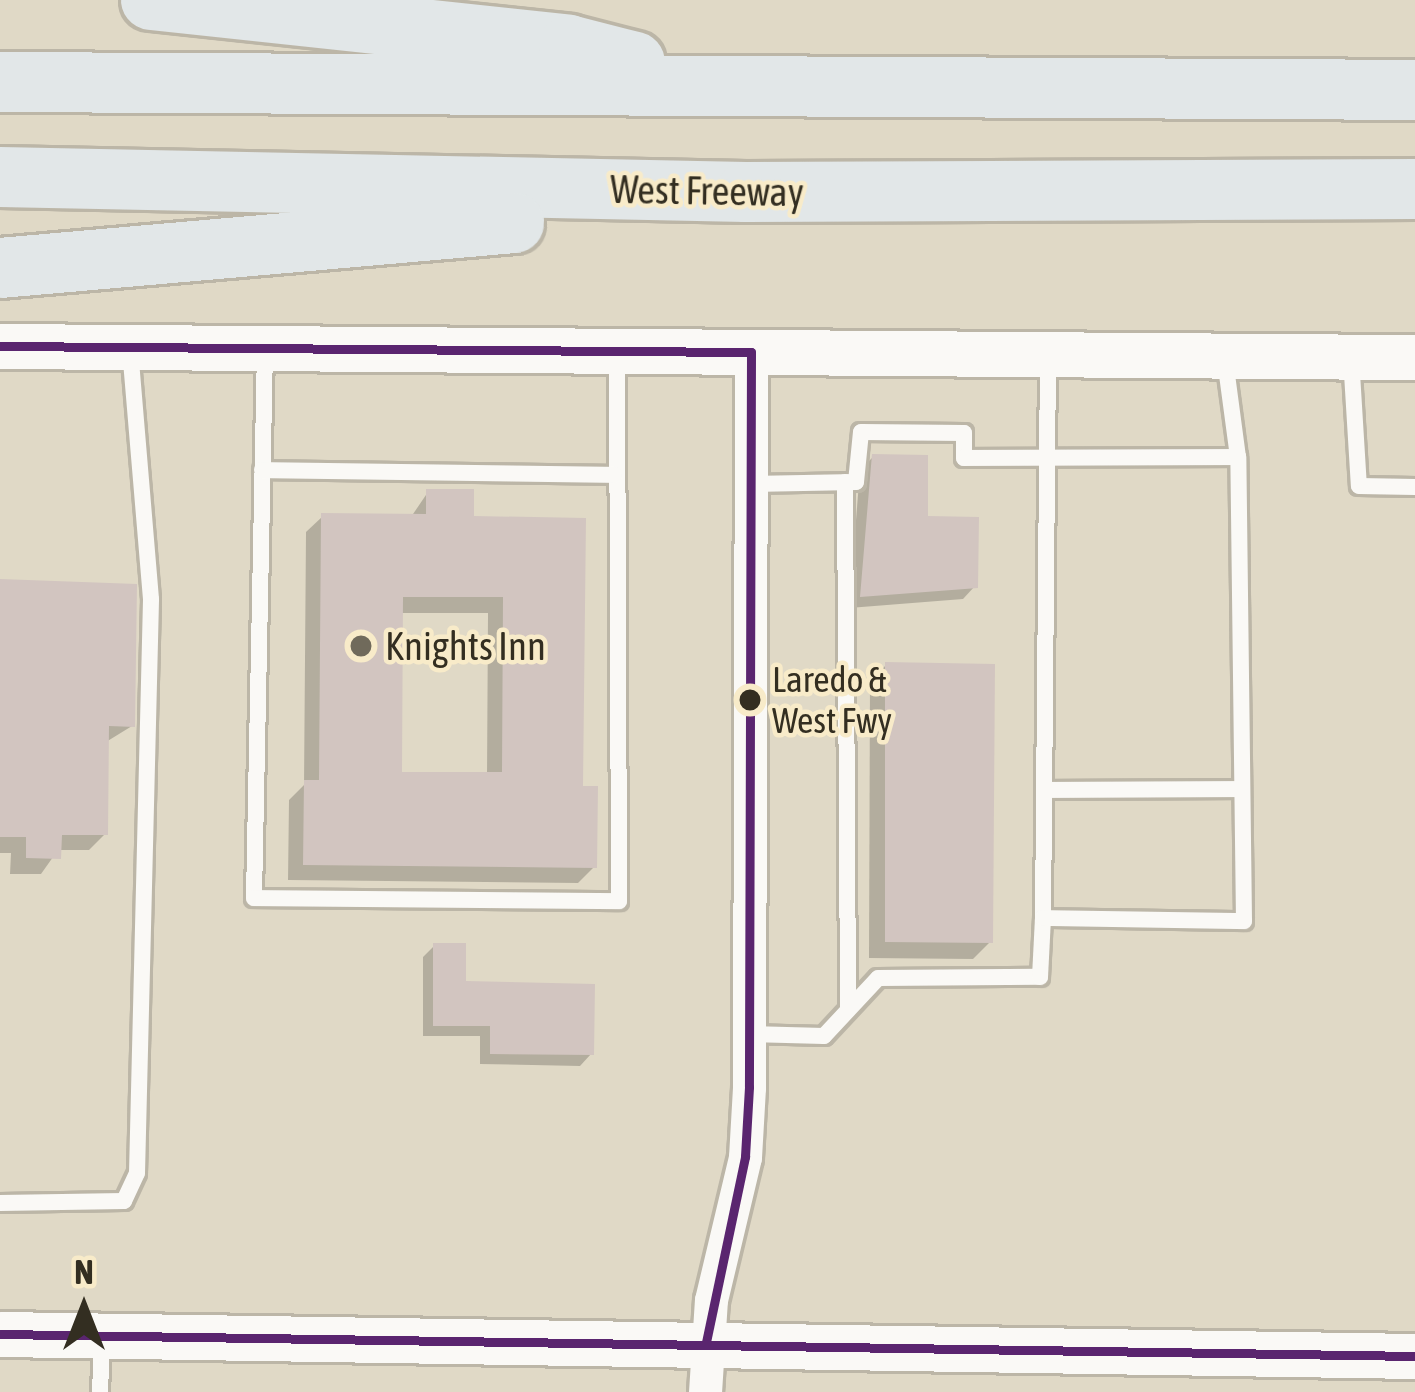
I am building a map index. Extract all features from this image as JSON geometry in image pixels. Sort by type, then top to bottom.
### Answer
[{"type":"highway","points":[[152,0],[569,45],[734,87]]},
{"type":"highway","points":[[0,82],[1415,90]]},
{"type":"highway","name":"West Freeway","points":[[0,177],[746,192],[1415,189]]},
{"type":"highway","points":[[0,268],[464,225],[613,220],[746,192]]},
{"type":"main road","points":[[0,346],[1415,357]]},
{"type":"main road","points":[[0,1334],[1415,1356]]},
{"type":"street","points":[[706,1392],[706,1342],[745,1156],[751,352]]},
{"type":"lane","points":[[0,1203],[124,1201],[137,1173],[151,599],[130,347]]},
{"type":"lane","points":[[265,348],[254,898],[619,901],[617,351]]},
{"type":"lane","points":[[748,1034],[824,1036],[878,978],[1040,976],[1048,354]]},
{"type":"lane","points":[[1043,918],[1244,921],[1238,457],[1225,355]]},
{"type":"lane","points":[[1351,356],[1359,486],[1415,487]]},
{"type":"lane","points":[[751,484],[856,482],[861,432],[964,433],[964,458],[1238,457]]},
{"type":"lane","points":[[262,470],[614,475]]},
{"type":"lane","points":[[845,482],[848,1009]]},
{"type":"lane","points":[[1045,790],[1242,789]]},
{"type":"lane","points":[[100,1392],[103,1334]]},
{"type":"building","points":[[872,454],[928,455],[928,516],[979,517],[978,588],[860,597]]},
{"type":"building","name":"Knights Inn","points":[[426,489],[474,489],[474,516],[586,518],[583,786],[598,786],[597,868],[303,865],[304,780],[319,780],[321,513],[426,514]],"holes":[[[403,597],[503,597],[502,772],[402,772]]]},
{"type":"building","points":[[0,579],[137,584],[135,727],[109,726],[108,835],[62,835],[61,859],[26,858],[26,837],[0,837]]},
{"type":"building","points":[[885,662],[995,664],[993,943],[885,942]]},
{"type":"building","points":[[433,943],[466,943],[466,981],[595,984],[594,1055],[490,1054],[490,1026],[433,1026]]},
{"type":"transit line","points":[[0,346],[751,352],[749,1087],[745,1157],[706,1342]]},
{"type":"transit line","points":[[0,1334],[1415,1356]]},
{"type":"place","name":"Knights Inn","points":[[361,646]]},
{"type":"place","name":"Laredo & West Fwy","points":[[750,700]]}]
